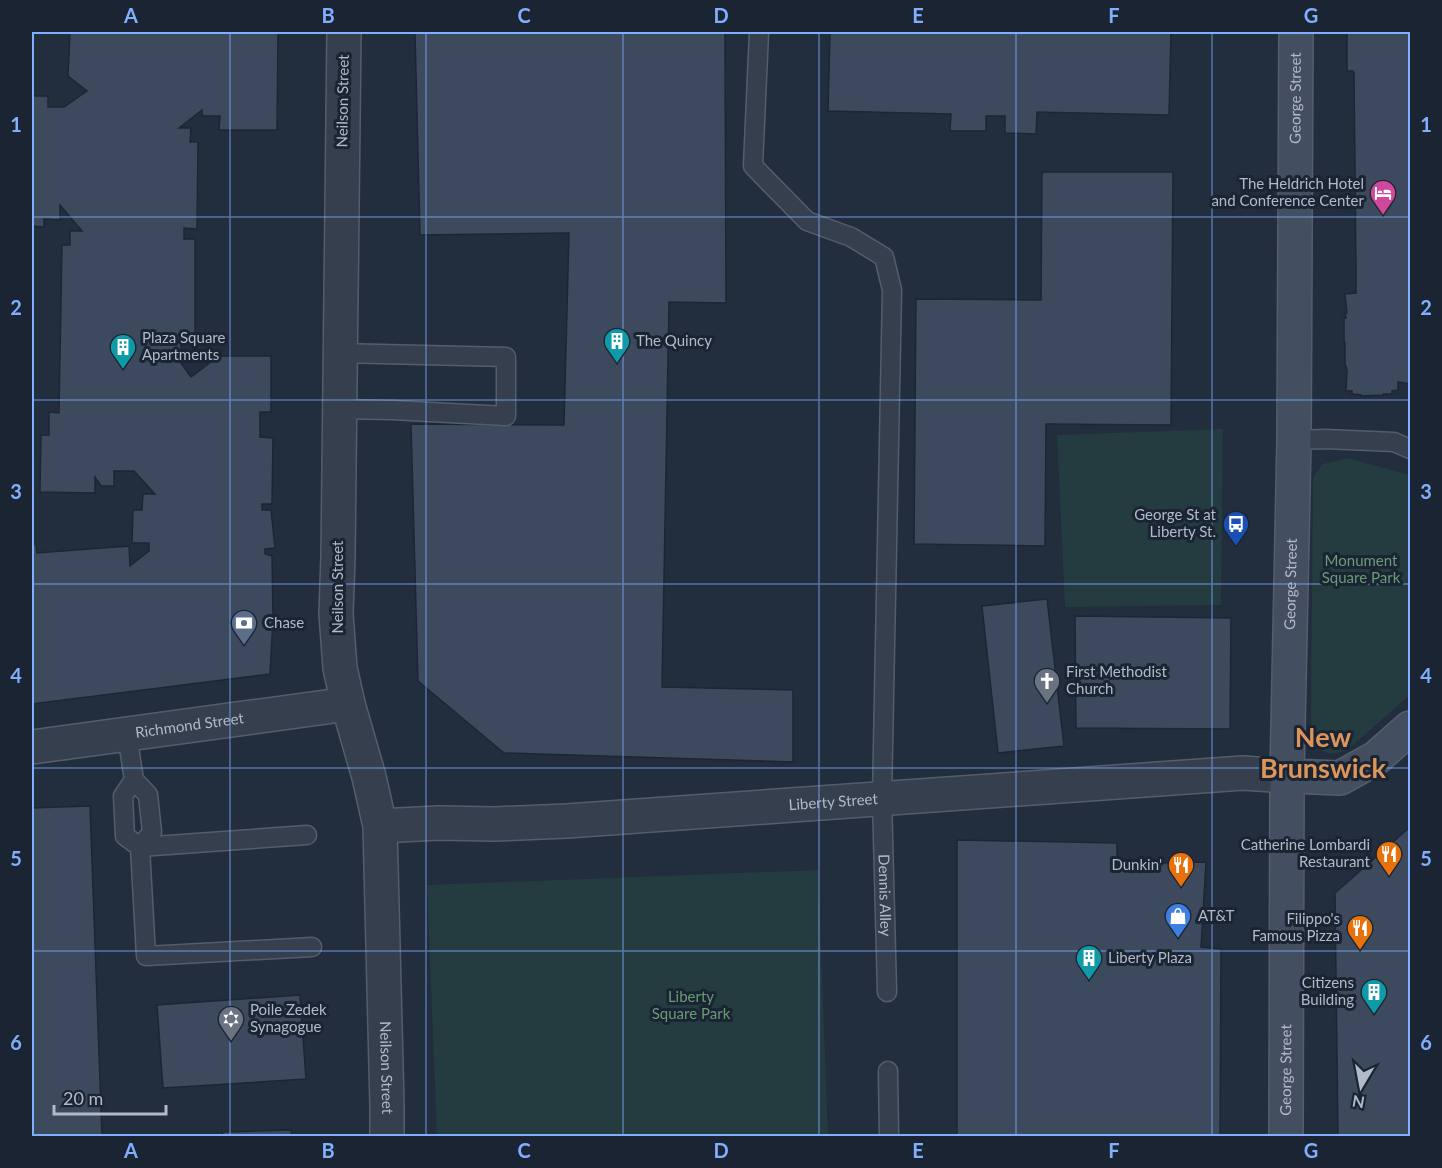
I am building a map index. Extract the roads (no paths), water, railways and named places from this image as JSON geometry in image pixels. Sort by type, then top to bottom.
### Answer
[{"type":"street","name":"Neilson Street","points":[[344,32],[336,614],[340,668],[380,826],[387,1137]]},
{"type":"street","name":"George Street","points":[[1286,1137],[1287,776],[1294,440],[1296,32]]},
{"type":"street","name":"Richmond Street","points":[[32,747],[348,704]]},
{"type":"street","points":[[1287,776],[1340,778],[1376,758],[1410,728]]},
{"type":"street","name":"Liberty Street","points":[[380,826],[567,821],[1243,773],[1287,776]]},
{"type":"lane","name":"Dennis Alley","points":[[759,32],[753,166],[807,221],[851,237],[884,257],[892,290],[882,798],[886,992]]},
{"type":"lane","points":[[339,353],[506,357],[506,416],[339,409]]},
{"type":"lane","points":[[1294,440],[1394,442],[1410,449]]},
{"type":"lane","points":[[127,734],[134,780],[148,795],[152,832],[140,848],[146,956],[312,947]]},
{"type":"lane","points":[[134,780],[123,796],[125,836],[140,848],[307,835]]},
{"type":"lane","points":[[888,1071],[889,1137]]},
{"type":"place","name":"The Heldrich Hotel and Conference Center","points":[[1383,216]]},
{"type":"place","name":"The Quincy","points":[[617,364]]},
{"type":"place","name":"Plaza Square Apartments","points":[[123,370]]},
{"type":"place","name":"George St at Liberty St.","points":[[1236,547]]},
{"type":"place","name":"Chase","points":[[244,646]]},
{"type":"place","name":"First Methodist Church","points":[[1047,704]]},
{"type":"place","name":"Catherine Lombardi Restaurant","points":[[1389,877]]},
{"type":"place","name":"Dunkin'","points":[[1181,888]]},
{"type":"place","name":"AT&T","points":[[1178,939]]},
{"type":"place","name":"Filippo's Famous Pizza","points":[[1360,951]]},
{"type":"place","name":"Liberty Plaza","points":[[1089,981]]},
{"type":"place","name":"Citizens Building","points":[[1374,1015]]},
{"type":"place","name":"Poile Zedek Synagogue","points":[[231,1042]]},
{"type":"district","name":"New Brunswick","points":[[1323,754]]},
{"type":"park label","name":"Monument Square Park","points":[[1361,570]]},
{"type":"park label","name":"Liberty Square Park","points":[[691,1006]]}]
